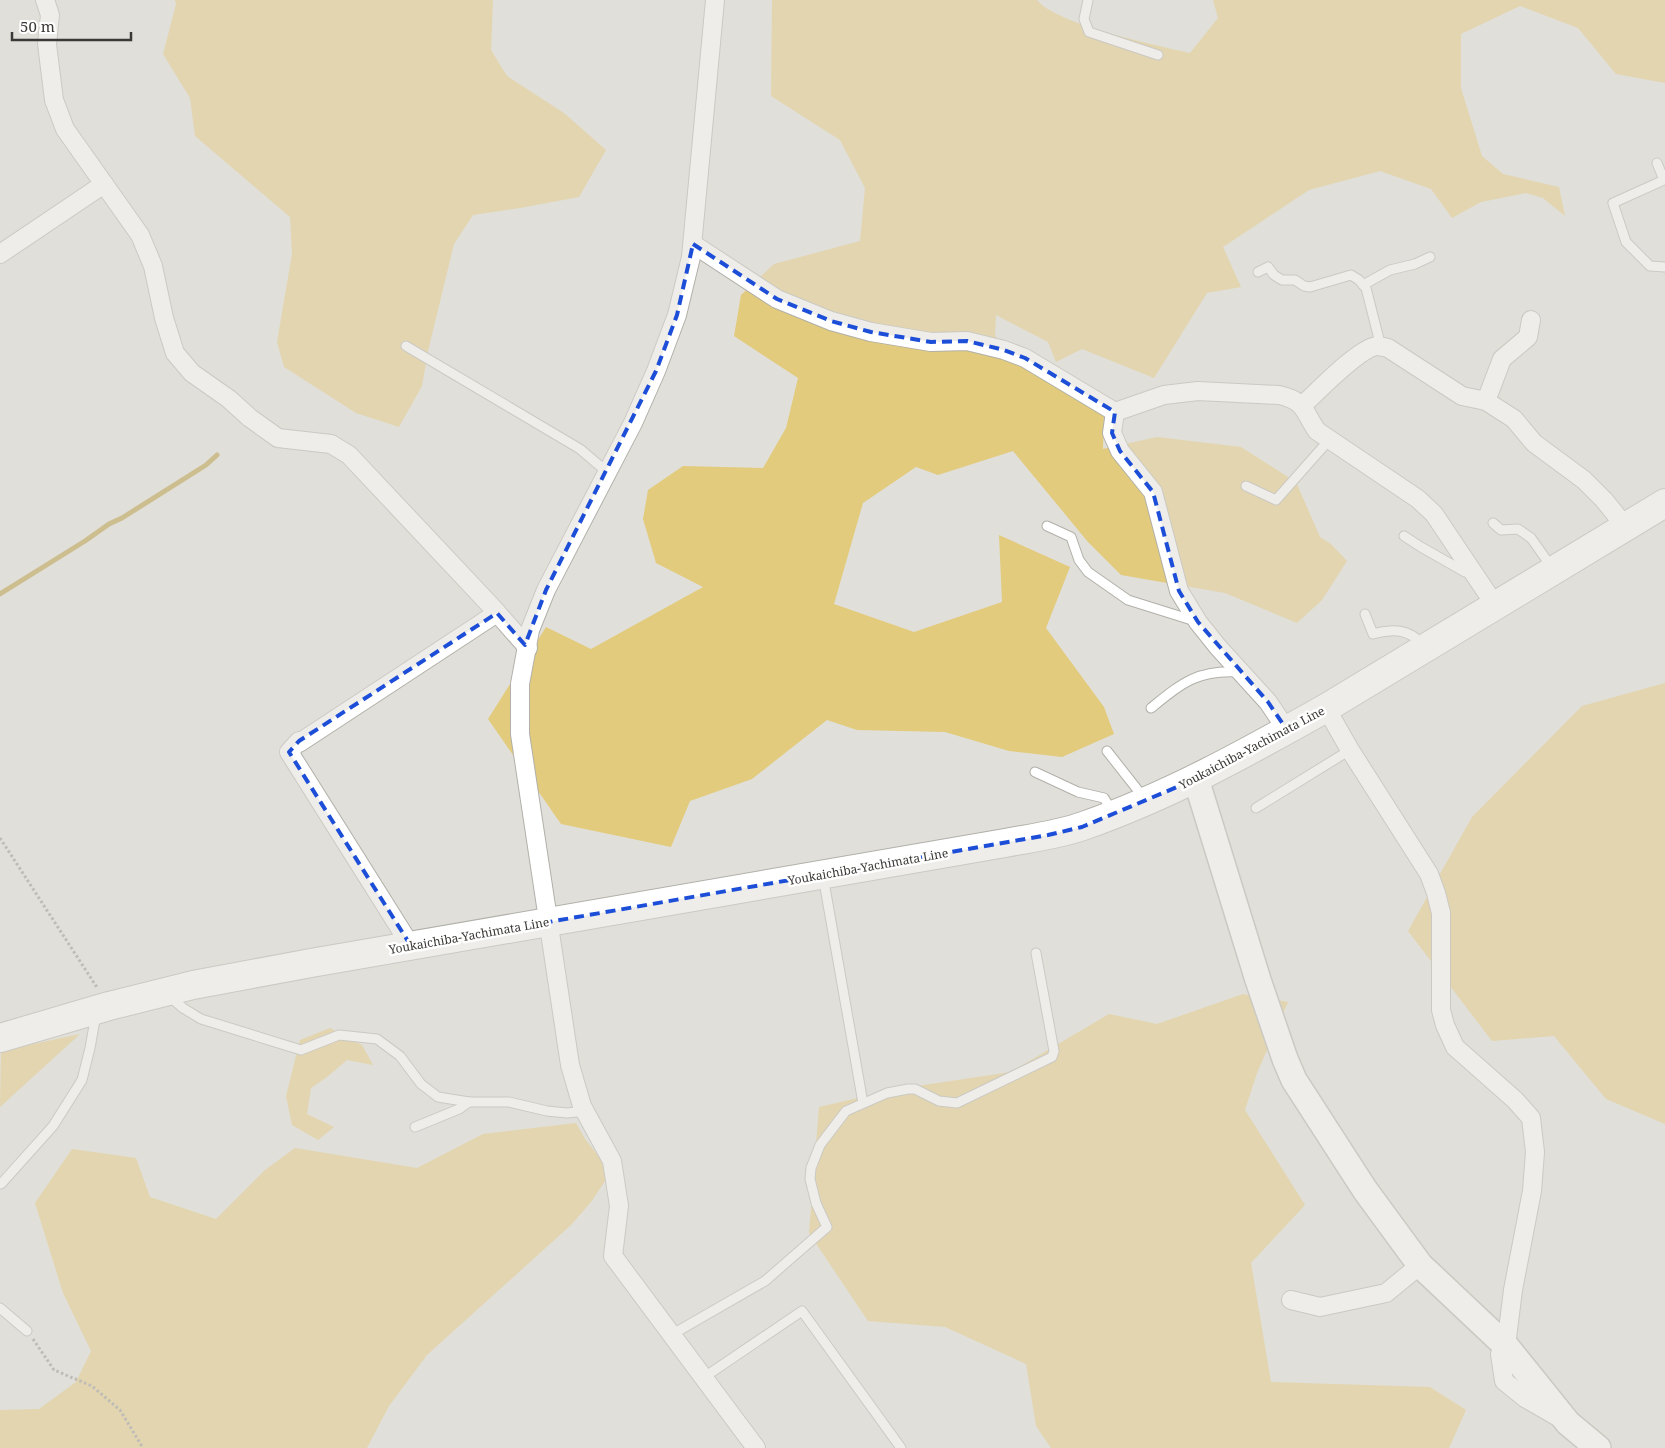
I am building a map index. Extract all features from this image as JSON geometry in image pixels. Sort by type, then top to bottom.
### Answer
[{"type":"main road","name":"Youkaichiba-Yachimata Line","points":[[0,1038],[193,985],[1048,835],[1082,826],[1196,779],[1287,730],[1626,526],[1664,506]]},
{"type":"street","points":[[46,0],[50,15],[47,44],[54,100],[65,129],[140,235],[153,266],[164,318],[175,353],[192,373],[229,399],[250,418],[278,438],[331,444],[349,455],[528,648]]},
{"type":"street","points":[[715,0],[693,244],[676,315],[656,371],[633,423],[546,590],[530,630],[520,684],[520,734],[570,1064],[585,1111],[612,1161],[618,1206],[613,1256],[756,1448]]},
{"type":"street","points":[[0,254],[104,184]]},
{"type":"street","points":[[693,244],[778,299],[831,320],[871,332],[931,342],[967,341],[1004,350],[1025,358],[1116,412]]},
{"type":"street","points":[[1486,400],[1502,359],[1528,337],[1531,320]]},
{"type":"street","points":[[1303,405],[1335,375],[1365,351],[1377,346],[1388,348],[1462,396],[1486,400],[1514,419],[1534,444],[1584,480],[1626,526]]},
{"type":"street","points":[[1116,412],[1164,395],[1198,391],[1279,395],[1292,398],[1303,405],[1317,431],[1418,499],[1434,514],[1495,606]]},
{"type":"street","points":[[1116,412],[1112,433],[1120,451],[1153,492],[1179,590],[1198,622],[1268,702],[1287,730]]},
{"type":"street","points":[[411,946],[289,752],[299,741],[299,743],[497,614]]},
{"type":"street","points":[[1326,708],[1350,750],[1429,874],[1440,913],[1441,1010],[1445,1025],[1455,1047],[1515,1100],[1531,1118],[1535,1152],[1532,1191],[1513,1290],[1506,1346]]},
{"type":"street","points":[[1196,779],[1258,980],[1284,1059],[1294,1080],[1366,1190],[1420,1265],[1506,1346],[1568,1422],[1598,1448]]},
{"type":"street","points":[[1291,1300],[1320,1307],[1386,1293],[1420,1265]]},
{"type":"lane","points":[[1088,0],[1084,19],[1089,32],[1158,55]]},
{"type":"lane","points":[[1657,163],[1664,180],[1613,203],[1626,242],[1650,266],[1665,267]]},
{"type":"lane","points":[[1363,285],[1390,270],[1415,264],[1430,257]]},
{"type":"lane","points":[[1258,272],[1268,267],[1274,275],[1282,280],[1295,280],[1304,286],[1310,287],[1351,275],[1366,288],[1381,347]]},
{"type":"lane","points":[[406,346],[580,449],[607,472]]},
{"type":"lane","points":[[1246,486],[1276,500],[1330,439]]},
{"type":"lane","points":[[1493,523],[1501,530],[1518,529],[1530,538],[1554,570]]},
{"type":"lane","points":[[1047,526],[1071,537],[1080,560],[1088,572],[1128,600],[1198,622]]},
{"type":"lane","points":[[1404,536],[1421,548],[1465,572],[1473,574]]},
{"type":"lane","points":[[1365,614],[1372,634],[1392,630],[1408,633],[1425,648]]},
{"type":"lane","points":[[1151,708],[1182,684],[1202,674],[1221,670],[1241,672]]},
{"type":"lane","points":[[1256,808],[1350,750]]},
{"type":"lane","points":[[1107,751],[1146,801]]},
{"type":"lane","points":[[1035,772],[1078,792],[1104,798],[1114,813]]},
{"type":"lane","points":[[823,875],[862,1103]]},
{"type":"lane","points":[[671,1335],[765,1281],[828,1227],[816,1203],[810,1179],[811,1168],[820,1145],[846,1111],[887,1093],[908,1088],[915,1089],[939,1101],[957,1102],[1052,1057],[1054,1051],[1036,953]]},
{"type":"lane","points":[[164,992],[183,1008],[202,1020],[301,1050],[340,1035],[377,1039],[400,1056],[421,1084],[438,1097],[469,1102],[509,1102],[547,1112],[567,1113],[585,1111]]},
{"type":"lane","points":[[1,1184],[53,1126],[82,1080],[94,1020],[101,1009]]},
{"type":"lane","points":[[415,1127],[459,1109],[469,1102]]},
{"type":"lane","points":[[0,1308],[27,1331]]},
{"type":"lane","points":[[702,1378],[802,1311],[901,1448]]},
{"type":"path","points":[[0,838],[101,1009]]},
{"type":"path","points":[[27,1331],[54,1370],[92,1386],[120,1410],[143,1448]]},
{"type":"highlighted area","points":[[693,244],[777,299],[831,321],[871,332],[931,342],[967,341],[1004,350],[1025,358],[1115,412],[1112,433],[1120,451],[1153,492],[1179,591],[1198,622],[1268,702],[1287,730],[1196,779],[1082,827],[1048,835],[411,946],[289,752],[299,741],[497,613],[525,645],[546,590],[656,371],[677,315]]},
{"type":"shaded area","points":[[175,0],[493,0],[491,50],[507,76],[564,113],[606,150],[579,197],[473,215],[454,244],[428,351],[422,386],[399,427],[356,413],[284,367],[277,342],[292,254],[290,217],[195,136],[190,98],[163,54],[176,4]]},
{"type":"shaded area","points":[[772,0],[1037,0],[1048,9],[1085,26],[1190,53],[1218,18],[1213,0],[1665,0],[1665,83],[1616,74],[1578,28],[1520,6],[1461,34],[1461,88],[1482,156],[1503,174],[1559,187],[1565,216],[1543,198],[1526,193],[1481,202],[1452,218],[1431,189],[1380,171],[1309,190],[1223,247],[1241,287],[1207,293],[1154,378],[1082,349],[1056,362],[1048,342],[996,315],[995,336],[1028,368],[1104,414],[1103,449],[1157,437],[1241,447],[1296,482],[1320,537],[1331,544],[1347,561],[1322,600],[1297,623],[1225,593],[1121,575],[1088,542],[1013,451],[938,475],[916,467],[863,503],[834,604],[914,632],[1002,602],[999,535],[1070,567],[1046,628],[1104,707],[1114,734],[1062,757],[1009,751],[945,732],[857,730],[827,720],[752,779],[690,801],[671,847],[561,824],[488,719],[546,627],[591,649],[703,587],[656,563],[643,519],[648,490],[683,466],[763,468],[786,428],[798,378],[734,336],[741,295],[774,264],[860,241],[865,188],[840,140],[771,96]]},
{"type":"shaded area","points":[[1665,683],[1665,1124],[1606,1099],[1554,1036],[1492,1041],[1408,931],[1472,817],[1582,706]]},
{"type":"shaded area","points":[[1243,994],[1288,1002],[1257,1073],[1245,1110],[1305,1205],[1251,1263],[1271,1382],[1430,1387],[1466,1410],[1449,1448],[1051,1448],[1036,1426],[1026,1364],[945,1327],[868,1321],[809,1233],[819,1107],[897,1089],[1011,1072],[1109,1014],[1157,1024]]},
{"type":"shaded area","points":[[330,1028],[362,1045],[373,1065],[347,1060],[311,1088],[307,1114],[334,1127],[318,1140],[292,1125],[286,1096],[300,1040]]},
{"type":"shaded area","points":[[80,1034],[0,1107],[1,1051]]},
{"type":"shaded area","points":[[576,1123],[585,1139],[600,1158],[607,1178],[591,1202],[571,1225],[427,1355],[389,1406],[367,1448],[0,1448],[0,1410],[39,1409],[76,1382],[91,1351],[63,1293],[35,1203],[72,1149],[136,1158],[150,1197],[216,1219],[265,1170],[295,1148],[417,1168],[483,1134]]},
{"type":"waterway","points":[[0,594],[206,465],[217,455]]}]
